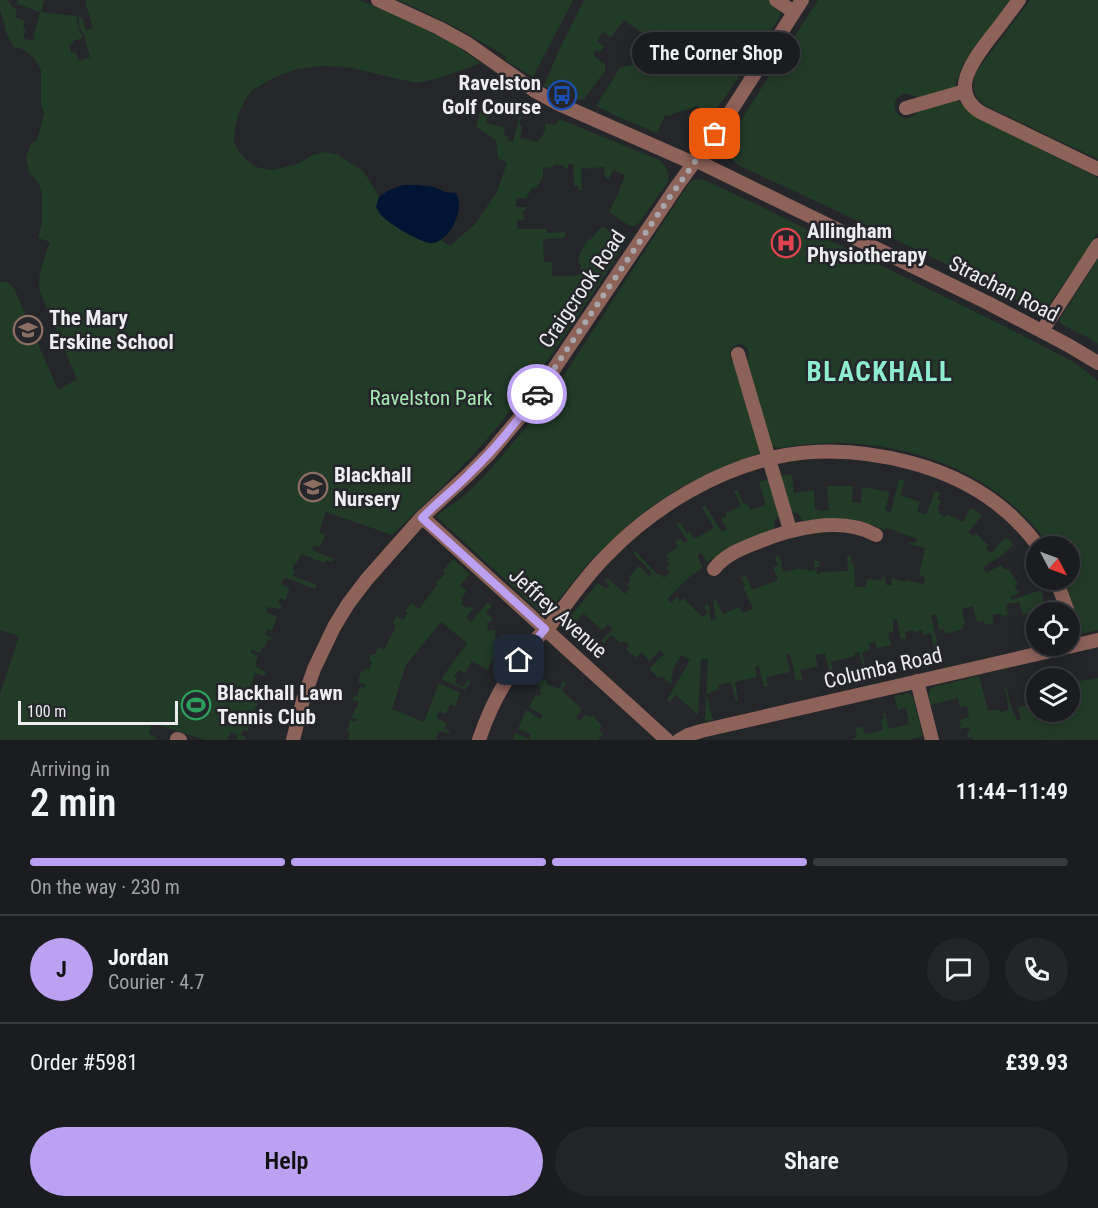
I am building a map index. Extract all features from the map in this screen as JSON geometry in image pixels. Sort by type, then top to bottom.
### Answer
[{"type":"street","name":"Strachan Road","points":[[378,0],[468,44],[553,101],[694,162],[1042,331],[1098,363]]},
{"type":"street","points":[[776,0],[794,12]]},
{"type":"street","name":"Craigcrook Road","points":[[293,740],[310,681],[334,627],[362,585],[422,518],[489,454],[527,409],[694,162],[725,120],[802,0]]},
{"type":"street","points":[[1019,0],[971,65],[965,91],[969,102],[980,112],[1098,169]]},
{"type":"street","points":[[906,108],[965,91]]},
{"type":"street","points":[[1042,331],[1098,246]]},
{"type":"street","points":[[738,354],[790,530]]},
{"type":"street","points":[[479,740],[489,712],[519,660],[546,630],[595,567],[637,527],[674,501],[737,470],[769,459],[801,453],[849,452],[890,458],[935,470],[968,484],[1015,519],[1029,536]]},
{"type":"street","name":"Jeffrey Avenue","points":[[422,518],[667,740]]},
{"type":"street","points":[[714,569],[724,558],[735,552],[790,530],[844,526],[863,530],[876,536]]},
{"type":"street","name":"Columba Road","points":[[1080,644],[1098,640]]},
{"type":"street","name":"Columba Road","points":[[679,740],[701,731],[1027,656]]},
{"type":"street","points":[[917,681],[932,740]]},
{"type":"green space","name":"Ravelston Park","points":[[0,0],[9,0],[11,6],[17,9],[15,17],[25,21],[23,28],[26,29],[23,38],[33,41],[40,12],[17,4],[18,0],[44,0],[41,12],[76,16],[78,27],[83,38],[69,45],[71,53],[76,52],[79,61],[90,57],[84,35],[79,27],[78,16],[82,18],[86,30],[93,28],[85,1],[88,0],[359,0],[450,41],[481,63],[436,79],[416,83],[347,67],[322,66],[297,69],[273,78],[251,91],[244,102],[238,115],[234,142],[248,162],[259,168],[272,170],[297,164],[313,155],[325,152],[338,155],[364,172],[384,205],[450,246],[475,224],[497,192],[507,163],[498,158],[496,140],[476,127],[484,98],[504,106],[502,114],[489,111],[486,123],[505,128],[503,135],[508,136],[507,140],[513,142],[521,110],[523,110],[519,125],[522,126],[520,138],[537,142],[545,131],[545,123],[555,125],[559,119],[659,160],[667,172],[668,182],[639,223],[634,226],[630,226],[609,212],[625,175],[613,170],[609,179],[605,177],[604,167],[581,169],[582,190],[574,186],[573,164],[568,164],[568,168],[564,168],[563,165],[554,165],[543,168],[543,177],[536,189],[533,187],[526,198],[516,198],[516,207],[526,207],[526,210],[523,210],[524,220],[517,220],[517,229],[547,229],[547,233],[565,232],[565,238],[543,239],[544,262],[552,262],[552,276],[579,274],[581,266],[578,259],[586,241],[603,227],[620,238],[624,243],[623,247],[552,354],[494,431],[433,496],[392,535],[326,512],[319,532],[325,535],[320,547],[314,545],[312,550],[334,559],[332,562],[326,560],[325,563],[301,554],[294,564],[293,576],[317,585],[315,589],[286,578],[282,580],[282,585],[290,588],[285,600],[280,598],[278,603],[282,605],[280,609],[268,607],[266,612],[277,617],[272,631],[267,629],[265,634],[272,638],[268,639],[260,653],[252,650],[250,652],[258,656],[255,666],[266,672],[265,676],[255,673],[248,695],[258,699],[256,703],[258,704],[253,714],[244,711],[243,713],[252,717],[248,731],[243,730],[241,735],[246,737],[245,740],[236,740],[238,735],[231,732],[227,740],[205,740],[146,721],[145,723],[152,725],[149,734],[155,736],[156,740],[0,740],[0,694],[19,636],[0,630],[0,282],[8,282],[14,288],[58,390],[77,379],[39,286],[50,242],[38,238],[42,223],[42,193],[38,182],[29,173],[26,157],[31,144],[37,140],[44,113],[41,104],[41,70],[34,58],[23,49],[13,47],[7,35]]},
{"type":"green space","name":"Ravelston Golf Course","points":[[397,0],[573,0],[533,77],[506,61],[505,56],[479,40]]},
{"type":"green space","points":[[584,0],[773,0],[781,10],[775,24],[711,116],[697,106],[665,115],[657,133],[596,106],[620,68],[631,65],[638,55],[637,40],[642,33],[624,20],[611,37],[603,32],[597,41],[604,47],[600,52],[597,50],[594,52],[594,55],[605,64],[605,71],[584,99],[577,100],[544,86]]},
{"type":"green space","points":[[818,0],[1010,0],[963,64],[954,89],[919,99],[904,93],[898,97],[895,106],[900,116],[908,118],[935,104],[948,100],[958,101],[974,115],[1098,178],[1098,233],[1045,311],[1036,311],[964,273],[740,166],[729,156],[726,150],[727,142]]},
{"type":"green space","points":[[1030,0],[1098,0],[1098,159],[984,105],[975,94],[973,86],[976,72]]},
{"type":"green space","points":[[702,179],[1004,326],[1072,361],[1098,381],[1098,630],[1082,634],[1080,602],[1072,602],[1068,590],[1080,590],[1080,536],[1041,536],[1010,502],[986,485],[960,471],[904,451],[837,443],[777,448],[772,446],[746,361],[748,351],[740,344],[732,348],[730,358],[735,363],[760,453],[683,486],[655,504],[629,524],[592,559],[547,613],[541,613],[436,516],[464,496],[489,471],[528,425],[555,389],[693,180]]},
{"type":"green space","points":[[1098,259],[1098,344],[1061,324],[1059,320]]},
{"type":"green space","points":[[792,474],[794,493],[814,490],[815,510],[819,509],[819,511],[829,510],[827,486],[853,486],[852,502],[861,503],[862,487],[890,492],[885,510],[891,512],[899,479],[905,481],[900,495],[920,502],[917,512],[926,515],[935,491],[940,493],[937,499],[941,501],[937,509],[938,513],[945,517],[947,514],[963,522],[970,508],[982,516],[968,532],[973,536],[976,533],[988,545],[986,549],[991,553],[1006,537],[1014,545],[983,567],[986,573],[1001,565],[1005,570],[1008,568],[1018,584],[1014,586],[1019,593],[1011,596],[1012,600],[1041,590],[1044,602],[1026,602],[1026,614],[1023,615],[1019,602],[1006,604],[1008,615],[1001,616],[1000,613],[992,615],[994,623],[985,625],[984,621],[977,622],[973,606],[962,609],[965,624],[962,625],[963,629],[945,634],[944,629],[939,630],[936,615],[931,615],[939,653],[935,654],[931,633],[923,635],[922,630],[914,632],[913,630],[905,632],[906,638],[901,639],[897,619],[893,619],[893,632],[888,633],[891,645],[877,648],[875,642],[869,643],[870,650],[862,652],[866,669],[864,670],[859,652],[854,653],[855,656],[831,662],[833,672],[830,673],[825,653],[815,655],[818,666],[800,670],[802,680],[796,681],[790,654],[786,654],[790,672],[766,677],[768,686],[764,687],[759,666],[755,667],[757,677],[735,682],[738,701],[736,701],[731,682],[718,685],[719,689],[706,694],[708,659],[701,659],[698,715],[676,695],[670,702],[667,700],[690,660],[681,655],[673,669],[671,684],[661,676],[659,678],[649,669],[664,654],[660,650],[650,661],[641,652],[636,658],[626,649],[629,645],[624,641],[621,643],[611,635],[604,643],[601,641],[613,629],[608,624],[602,630],[583,613],[575,627],[567,620],[598,583],[606,589],[609,585],[605,581],[608,578],[625,594],[630,588],[627,585],[631,579],[629,577],[639,566],[649,576],[652,573],[633,553],[635,551],[658,575],[664,578],[670,572],[666,568],[670,564],[666,555],[678,547],[675,542],[680,538],[684,543],[688,541],[676,524],[680,522],[694,539],[714,528],[702,507],[705,505],[722,532],[727,529],[721,519],[727,516],[726,513],[741,506],[734,491],[738,490],[743,504],[747,503],[750,510],[766,505],[759,482],[769,479],[780,514],[774,522],[774,531],[730,549],[707,562],[701,553],[697,556],[703,567],[667,599],[671,603],[677,597],[680,601],[683,598],[703,617],[708,612],[704,608],[708,603],[711,621],[716,620],[713,601],[716,600],[723,614],[739,607],[743,613],[753,608],[741,577],[746,576],[752,590],[778,580],[773,567],[778,566],[775,557],[780,556],[783,572],[801,568],[801,570],[807,569],[808,571],[815,570],[814,561],[819,561],[819,567],[816,567],[817,574],[820,574],[820,572],[848,571],[847,556],[851,556],[851,563],[854,563],[855,587],[866,587],[867,579],[882,580],[883,575],[886,585],[892,585],[891,578],[924,584],[925,577],[919,576],[925,548],[908,544],[909,542],[916,543],[917,539],[887,528],[884,530],[866,524],[804,522],[798,514],[789,511],[778,476]]},
{"type":"green space","points":[[453,559],[470,574],[460,585],[467,591],[461,598],[463,600],[461,604],[473,609],[466,618],[471,622],[487,603],[492,606],[486,613],[492,618],[492,621],[487,622],[488,631],[495,630],[496,636],[495,651],[490,665],[487,670],[472,661],[465,673],[459,670],[454,677],[457,679],[455,683],[463,687],[468,680],[470,682],[465,690],[441,679],[467,643],[441,622],[406,665],[392,709],[424,722],[439,683],[460,693],[455,706],[450,704],[446,714],[439,711],[436,718],[447,723],[444,729],[450,731],[449,733],[439,731],[436,740],[348,740],[350,720],[356,722],[357,719],[352,718],[359,702],[352,700],[354,696],[357,696],[360,687],[364,688],[365,684],[358,682],[361,671],[369,670],[372,662],[369,660],[371,654],[375,655],[378,647],[384,650],[396,626],[392,623],[397,616],[403,620],[408,613],[405,611],[411,603],[419,609]]},
{"type":"green space","points":[[532,660],[542,663],[538,677],[547,681],[546,684],[560,689],[563,681],[567,683],[561,690],[582,709],[576,717],[580,721],[586,714],[590,717],[592,715],[602,726],[599,730],[603,734],[598,740],[513,739],[515,733],[529,739],[531,734],[518,729],[526,710],[540,719],[543,715],[529,707],[536,695],[540,696],[541,688],[521,674]]},
{"type":"green space","points":[[979,676],[988,711],[1009,710],[1006,686],[1011,708],[1017,720],[1021,719],[1018,707],[1026,705],[1026,722],[1080,722],[1080,681],[1098,678],[1098,740],[973,740],[972,737],[968,738],[969,727],[960,729],[960,720],[969,717],[967,707],[960,707],[958,698],[931,705],[929,691],[933,687]]},
{"type":"green space","points":[[909,693],[913,697],[923,736],[908,740],[853,740],[857,736],[855,727],[857,726],[857,728],[863,727],[865,734],[883,730],[881,720],[884,719],[883,713],[885,713],[889,729],[909,724],[906,708],[898,710],[894,696]]},
{"type":"green space","points":[[706,695],[713,720],[705,721]]},
{"type":"water","points":[[403,185],[434,187],[445,192],[456,193],[458,214],[451,229],[440,240],[434,243],[422,241],[385,219],[380,213],[376,207],[379,197]]},
{"type":"way so far","points":[[537,394],[695,160],[715,134]]},
{"type":"place","name":"Ravelston Golf Course","points":[[562,95]]},
{"type":"place","name":"The Corner Shop","points":[[715,134]]},
{"type":"place","name":"Allingham Physiotherapy","points":[[786,243]]},
{"type":"place","name":"The Mary Erskine School","points":[[28,330]]},
{"type":"place","name":"Blackhall Nursery","points":[[313,487]]},
{"type":"place","name":"Blackhall Lawn Tennis Club","points":[[196,705]]},
{"type":"district","name":"BLACKHALL","points":[[880,372]]},
{"type":"route","points":[[519,660],[545,629],[422,518],[489,454],[537,394]]}]
